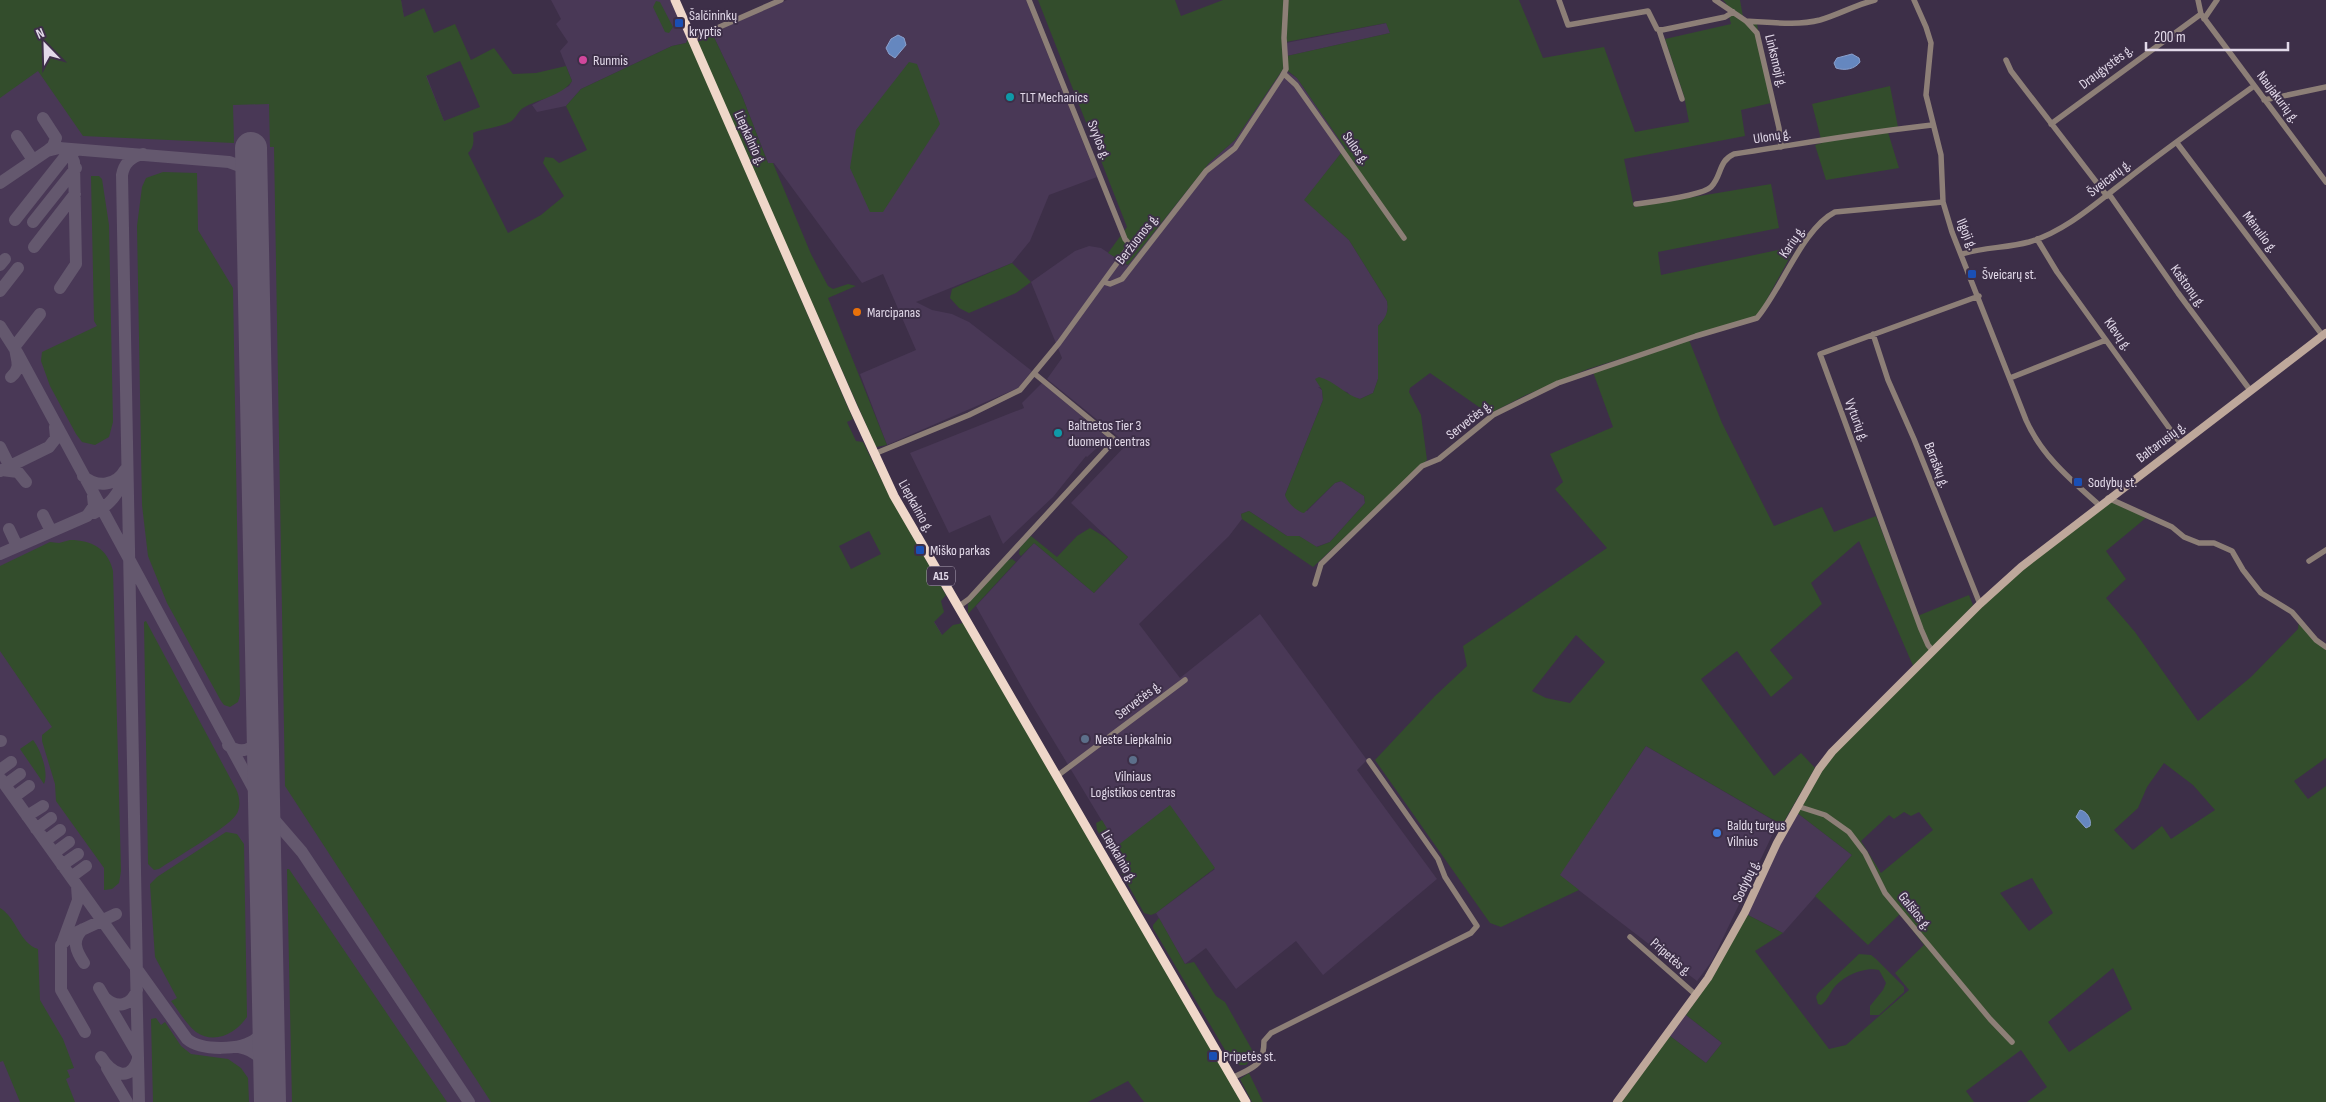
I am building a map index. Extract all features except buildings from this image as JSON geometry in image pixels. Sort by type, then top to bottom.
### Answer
[{"type":"highway","name":"Liepkalnio g.","points":[[675,0],[894,496],[1246,1102]]},
{"type":"main road","name":"Baltarusių g.","points":[[1991,594],[2021,566],[2100,504],[2324,335]]},
{"type":"main road","name":"Sodybų g.","points":[[1617,1102],[1696,995],[1722,955],[1798,806],[1819,769],[1832,752],[1991,594]]},
{"type":"street","points":[[692,39],[781,0]]},
{"type":"street","name":"Svylos g.","points":[[1029,0],[1125,239],[1130,245],[1104,282]]},
{"type":"street","points":[[1284,74],[1286,68],[1284,38],[1286,0]]},
{"type":"street","points":[[1559,0],[1568,25],[1648,11],[1659,30],[1682,99]]},
{"type":"street","name":"Linksmoji g.","points":[[1715,0],[1746,21],[1757,33],[1779,128],[1781,147]]},
{"type":"street","points":[[1746,21],[1810,22],[1839,14],[1856,4],[1875,0]]},
{"type":"street","name":"Ilgoji g.","points":[[1914,0],[1931,43],[1925,87],[1932,125],[1941,155],[1943,202],[1947,219],[1979,296],[2026,420],[2041,448],[2072,480],[2100,504]]},
{"type":"street","name":"Naujakurių g.","points":[[2198,0],[2202,16],[2326,182]]},
{"type":"street","name":"Draugystės g.","points":[[2051,124],[2202,16],[2217,0]]},
{"type":"street","points":[[1659,30],[1725,17],[1733,12]]},
{"type":"street","points":[[1757,33],[1762,25],[1768,22]]},
{"type":"street","name":"Kaštonų g.","points":[[2006,60],[2011,71],[2108,195],[2250,390]]},
{"type":"street","name":"Beržuonos g.","points":[[1104,282],[1110,284],[1122,279],[1206,171],[1235,148],[1284,74]]},
{"type":"street","name":"Sulos g.","points":[[1284,74],[1296,85],[1404,238]]},
{"type":"street","name":"Šveicarų g.","points":[[1962,254],[1977,249],[2029,242],[2088,211],[2254,86]]},
{"type":"street","points":[[2264,100],[2326,87]]},
{"type":"street","name":"Ulonų g.","points":[[1636,204],[1705,192],[1715,183],[1722,162],[1734,154],[1872,132],[1932,125]]},
{"type":"street","name":"Mėnulio g.","points":[[2177,143],[2324,335]]},
{"type":"street","name":"Karių g.","points":[[1684,341],[1757,318],[1808,240],[1830,214],[1841,211],[1943,202]]},
{"type":"street","name":"Klevų g.","points":[[2037,238],[2057,272],[2180,443]]},
{"type":"street","points":[[874,454],[1013,395],[1026,386],[1104,282]]},
{"type":"street","name":"Vyturių g.","points":[[1933,651],[1921,628],[1820,354],[1979,296]]},
{"type":"street","name":"Baraškų g.","points":[[1873,334],[1888,380],[1980,604]]},
{"type":"street","points":[[2010,378],[2106,340]]},
{"type":"street","name":"Servečės g.","points":[[1315,584],[1321,564],[1422,466],[1439,459],[1494,415],[1558,383],[1684,341]]},
{"type":"street","points":[[958,607],[969,599],[1115,440],[1035,374]]},
{"type":"street","points":[[2108,498],[2172,527],[2184,536],[2199,543],[2214,544],[2232,551],[2243,570],[2262,593],[2292,612],[2316,640],[2326,647]]},
{"type":"street","points":[[2309,561],[2326,550]]},
{"type":"street","name":"Servečės g.","points":[[1057,776],[1185,680]]},
{"type":"street","points":[[1232,1078],[1258,1064],[1264,1054],[1264,1041],[1267,1035],[1471,933],[1477,926],[1445,878],[1438,860],[1369,761]]},
{"type":"street","name":"Galšios g.","points":[[1798,806],[1825,815],[1849,832],[1865,853],[1885,893],[1990,1019],[2012,1042]]},
{"type":"street","name":"Pripetės g.","points":[[1630,937],[1696,995]]},
{"type":"shaded area","points":[[8,0],[401,0],[404,17],[444,121],[474,212],[841,579],[893,552],[944,638],[789,1102],[0,1102],[0,4]]},
{"type":"shaded area","points":[[551,0],[671,0],[688,39],[686,43],[672,46],[581,89],[566,106],[537,112],[532,105],[569,86],[572,81],[560,51],[568,42],[556,24],[561,19]]},
{"type":"shaded area","points":[[787,0],[1026,0],[1097,177],[1049,195],[1030,241],[1012,263],[916,302],[932,310],[952,314],[969,322],[1032,371],[1018,388],[887,445],[860,374],[916,350],[883,274],[862,283],[774,163],[768,163],[742,96],[712,33]]},
{"type":"shaded area","points":[[1387,23],[1390,33],[1287,56],[1286,43]]},
{"type":"shaded area","points":[[1283,69],[1297,78],[1345,148],[1305,200],[1349,240],[1387,301],[1388,307],[1386,317],[1378,326],[1378,379],[1373,393],[1360,399],[1352,397],[1347,392],[1318,387],[1322,390],[1323,400],[1285,495],[1307,511],[1335,483],[1342,481],[1364,496],[1365,503],[1330,542],[1316,547],[1299,536],[1287,536],[1249,511],[1241,514],[1242,519],[1229,536],[1139,624],[1180,678],[1260,614],[1367,760],[1357,770],[1437,879],[1323,975],[1296,941],[1236,989],[1206,948],[1185,964],[1156,913],[1215,869],[1117,846],[1029,700],[976,606],[1034,543],[1094,593],[1128,557],[1071,503],[1127,444],[1047,379],[1062,358],[1031,282],[1075,251],[1089,246],[1101,248],[1127,265],[1209,163],[1235,140]]},
{"type":"shaded area","points":[[1042,383],[1108,438],[1086,456],[1053,497],[1003,544],[990,515],[949,533],[910,453],[1024,408],[1022,403]]},
{"type":"shaded area","points":[[1646,746],[1778,823],[1712,961],[1697,981],[1559,875]]},
{"type":"shaded area","points":[[1796,812],[1852,855],[1783,933],[1746,914]]},
{"type":"shaded area","points":[[1686,1015],[1722,1043],[1706,1063],[1670,1036]]},
{"type":"green space","points":[[0,0],[401,0],[404,17],[424,8],[434,33],[455,24],[471,60],[494,48],[513,74],[536,73],[566,66],[572,81],[568,86],[556,94],[523,108],[510,122],[473,133],[473,144],[468,153],[508,233],[541,215],[564,196],[543,163],[545,157],[553,158],[559,163],[587,150],[566,106],[581,89],[672,46],[686,43],[688,39],[853,419],[847,422],[856,441],[863,442],[889,495],[946,595],[941,601],[944,612],[934,622],[942,635],[953,625],[963,623],[1242,1102],[1144,1102],[1128,1081],[1088,1102],[491,1102],[285,786],[274,147],[270,147],[269,104],[233,105],[234,143],[83,136],[38,71],[0,98]],"holes":[[[460,61],[480,107],[444,121],[426,76]],[[869,531],[881,554],[851,569],[839,546]]]},
{"type":"green space","points":[[1038,0],[1175,0],[1181,16],[1223,0],[1285,0],[1283,69],[1235,140],[1209,163],[1128,265],[1108,253],[1127,227]]},
{"type":"green space","points":[[1288,0],[1519,0],[1543,58],[1604,47],[1635,132],[1689,122],[1684,96],[1665,39],[1731,24],[1726,3],[1723,0],[1740,0],[1744,22],[1757,24],[1771,103],[1741,110],[1745,136],[1624,159],[1634,207],[1771,184],[1779,228],[1658,252],[1661,275],[1796,246],[1761,310],[1754,317],[1588,369],[1526,395],[1489,414],[1430,373],[1410,388],[1409,392],[1421,415],[1427,460],[1313,567],[1242,519],[1241,514],[1249,511],[1287,536],[1299,536],[1317,547],[1330,542],[1365,503],[1364,496],[1341,481],[1335,483],[1304,513],[1298,511],[1285,495],[1323,400],[1322,390],[1315,379],[1319,377],[1325,379],[1360,399],[1373,393],[1378,379],[1378,326],[1386,315],[1387,301],[1349,240],[1304,200],[1345,148],[1297,78],[1288,71],[1287,56],[1390,33],[1386,23],[1286,42]]},
{"type":"green space","points":[[656,1],[660,2],[673,27],[669,33],[665,32],[653,7]]},
{"type":"green space","points":[[712,33],[742,96],[768,163],[773,163],[811,254],[828,286],[833,289],[848,284],[856,286],[828,298],[887,445],[876,447],[697,44],[701,37]]},
{"type":"green space","points":[[909,62],[917,64],[940,124],[883,212],[870,212],[850,168],[856,130]]},
{"type":"green space","points":[[1890,86],[1898,127],[1887,129],[1899,168],[1826,180],[1815,145],[1822,143],[1812,104]]},
{"type":"green space","points":[[163,172],[197,173],[198,230],[233,288],[240,695],[238,702],[230,707],[224,705],[221,701],[167,603],[148,556],[142,505],[137,226],[142,187],[146,178]]},
{"type":"green space","points":[[91,176],[99,176],[102,179],[109,225],[113,422],[109,437],[95,445],[82,442],[76,434],[50,386],[41,361],[42,352],[97,326],[94,321]]},
{"type":"green space","points":[[1012,263],[1031,282],[1016,293],[969,313],[959,308],[950,298],[952,289]]},
{"type":"green space","points":[[1689,340],[1722,423],[1774,526],[1822,507],[1834,532],[1876,516],[1915,617],[1969,595],[1973,605],[1914,668],[1859,541],[1811,583],[1822,604],[1770,650],[1793,678],[1771,697],[1737,651],[1701,679],[1774,776],[1801,753],[1815,768],[1782,825],[1646,746],[1560,875],[1579,890],[1501,927],[1490,923],[1375,760],[1435,696],[1467,666],[1463,646],[1607,548],[1555,489],[1563,482],[1550,454],[1613,427],[1593,372]],"holes":[[[1576,635],[1605,662],[1570,703],[1546,698],[1532,691]]]},
{"type":"green space","points":[[2110,501],[2147,517],[2106,551],[2126,579],[2106,598],[2135,632],[2198,721],[2251,677],[2298,629],[2299,621],[2326,649],[2326,758],[2294,781],[2308,799],[2326,786],[2326,1102],[2027,1102],[2047,1087],[2021,1050],[1966,1091],[1974,1102],[1621,1102],[1670,1036],[1706,1063],[1722,1043],[1686,1015],[1714,975],[1746,914],[1783,933],[1755,951],[1829,1049],[1846,1045],[1909,990],[1895,973],[1924,945],[1900,914],[1868,945],[1815,896],[1852,855],[1796,812],[1824,766],[1838,749],[2014,576]],"holes":[[[2164,763],[2193,785],[2215,810],[2171,839],[2162,826],[2133,850],[2114,830],[2138,808],[2147,787]],[[1904,812],[1911,816],[1919,812],[1933,830],[1881,873],[1861,841],[1889,815],[1894,819]],[[2032,878],[2053,913],[2029,931],[2000,893]],[[2113,968],[2132,1009],[2069,1052],[2048,1022]]]},
{"type":"green space","points":[[1090,528],[1105,537],[1128,557],[1094,593],[1034,543],[1021,556],[1019,554],[1020,547],[1031,536],[1057,557],[1077,536]]},
{"type":"green space","points":[[78,540],[98,547],[111,563],[113,571],[121,871],[119,883],[112,889],[104,890],[104,868],[56,801],[55,784],[42,741],[42,735],[52,727],[0,651],[0,566],[50,542],[59,543]]},
{"type":"green space","points":[[1012,559],[1016,562],[968,614],[968,604],[1006,561]]},
{"type":"green space","points":[[146,621],[236,789],[239,802],[239,809],[236,815],[222,828],[159,869],[154,870],[148,864],[144,622]]},
{"type":"green space","points":[[33,740],[39,750],[46,774],[44,784],[20,749]]},
{"type":"green space","points":[[1170,805],[1215,868],[1151,915],[1144,913],[1097,830],[1096,823],[1102,820],[1117,846]]},
{"type":"green space","points":[[226,832],[237,834],[244,844],[247,1017],[231,1032],[218,1037],[210,1037],[203,1036],[192,1029],[171,1001],[177,998],[155,957],[150,884],[157,877]]},
{"type":"green space","points":[[287,869],[289,869],[447,1102],[292,1102]]},
{"type":"green space","points":[[0,908],[6,912],[26,941],[38,949],[40,1000],[63,1039],[74,1068],[67,1070],[70,1077],[66,1079],[75,1102],[20,1102],[3,1061],[0,1062]]},
{"type":"green space","points":[[1159,918],[1185,964],[1194,962],[1216,996],[1225,1002],[1255,1055],[1246,1065],[1237,1065],[1228,1055],[1153,928],[1153,925]]},
{"type":"green space","points":[[1859,954],[1871,955],[1876,959],[1904,987],[1904,992],[1879,1015],[1870,1015],[1870,1006],[1883,990],[1886,983],[1879,970],[1873,969],[1860,971],[1841,980],[1825,1002],[1821,1005],[1818,1004],[1816,997],[1818,993]]},
{"type":"green space","points":[[156,1018],[161,1025],[165,1022],[181,1046],[191,1054],[228,1059],[241,1068],[248,1078],[249,1102],[153,1102],[151,1019]]},
{"type":"green space","points":[[1249,1073],[1263,1102],[1252,1102],[1240,1079]]},
{"type":"water","points":[[898,35],[904,38],[906,45],[895,58],[889,54],[886,48],[891,39]]},
{"type":"water","points":[[1852,54],[1859,58],[1860,62],[1858,64],[1850,69],[1836,68],[1834,63],[1837,58]]},
{"type":"water","points":[[2080,810],[2085,812],[2090,819],[2090,826],[2086,828],[2076,817]]},
{"type":"taxiway","points":[[43,118],[56,138],[53,146],[47,151]]},
{"type":"taxiway","points":[[17,136],[33,160]]},
{"type":"taxiway","points":[[0,183],[47,151],[59,148],[229,162],[240,166],[252,182]]},
{"type":"taxiway","points":[[60,288],[76,264],[74,162],[70,153],[61,148]]},
{"type":"taxiway","points":[[15,220],[64,158],[77,150]]},
{"type":"taxiway","points":[[137,977],[122,175],[124,167],[129,161],[143,154]]},
{"type":"taxiway","points":[[33,222],[76,168]]},
{"type":"taxiway","points":[[34,247],[75,194]]},
{"type":"taxiway","points":[[0,265],[5,259]]},
{"type":"taxiway","points":[[0,291],[18,268]]},
{"type":"taxiway","points":[[11,377],[18,366],[15,346],[40,314]]},
{"type":"taxiway","points":[[0,326],[18,354],[264,808],[302,852],[469,1102]]},
{"type":"taxiway","points":[[0,471],[49,447],[56,438],[55,427]]},
{"type":"taxiway","points":[[0,447],[10,467]]},
{"type":"taxiway","points":[[2,470],[18,472],[26,482]]},
{"type":"taxiway","points":[[83,476],[100,484],[117,479],[125,470]]},
{"type":"taxiway","points":[[94,513],[113,498],[125,476]]},
{"type":"taxiway","points":[[0,554],[87,516],[94,506],[93,496]]},
{"type":"taxiway","points":[[43,515],[51,531]]},
{"type":"taxiway","points":[[9,529],[17,546]]},
{"type":"taxiway","points":[[228,745],[240,750],[251,748],[259,739],[263,727]]},
{"type":"taxiway","points":[[0,770],[11,762]]},
{"type":"taxiway","points":[[5,785],[20,774]]},
{"type":"taxiway","points":[[0,778],[187,1039],[193,1043],[211,1047],[222,1048],[242,1045],[259,1036],[268,1018]]},
{"type":"taxiway","points":[[14,797],[29,786]]},
{"type":"taxiway","points":[[27,816],[43,806]]},
{"type":"taxiway","points":[[36,829],[51,818]]},
{"type":"taxiway","points":[[45,841],[60,830]]},
{"type":"taxiway","points":[[54,853],[69,842]]},
{"type":"taxiway","points":[[62,865],[78,854]]},
{"type":"taxiway","points":[[71,877],[86,866]]},
{"type":"taxiway","points":[[63,941],[78,900],[77,886]]},
{"type":"taxiway","points":[[85,1032],[61,990],[61,945],[71,935],[116,914]]},
{"type":"taxiway","points":[[83,929],[77,937],[76,946],[84,963]]},
{"type":"taxiway","points":[[136,970],[139,1102]]},
{"type":"taxiway","points":[[99,988],[137,1053]]},
{"type":"taxiway","points":[[105,998],[119,1005],[131,1000],[137,990]]},
{"type":"taxiway","points":[[239,1047],[245,1048],[259,1057],[268,1072],[269,1078]]},
{"type":"taxiway","points":[[101,1057],[110,1068],[125,1074],[135,1067],[138,1059]]},
{"type":"taxiway","points":[[107,1068],[127,1102]]},
{"type":"runway","points":[[251,148],[270,1102]]},
{"type":"place","name":"Šalčininkų kryptis","points":[[679,23]]},
{"type":"place","name":"Runmis","points":[[583,60]]},
{"type":"place","name":"TLT Mechanics","points":[[1010,97]]},
{"type":"place","name":"Šveicarų st.","points":[[1972,274]]},
{"type":"place","name":"Marcipanas","points":[[857,312]]},
{"type":"place","name":"Baltnetos Tier 3 duomenų centras","points":[[1058,433]]},
{"type":"place","name":"Sodybų st.","points":[[2078,482]]},
{"type":"place","name":"Miško parkas","points":[[920,550]]},
{"type":"place","name":"Neste Liepkalnio","points":[[1085,739]]},
{"type":"place","name":"Vilniaus Logistikos centras","points":[[1133,760]]},
{"type":"place","name":"Baldų turgus Vilnius","points":[[1717,833]]},
{"type":"place","name":"Pripetės st.","points":[[1213,1056]]}]
